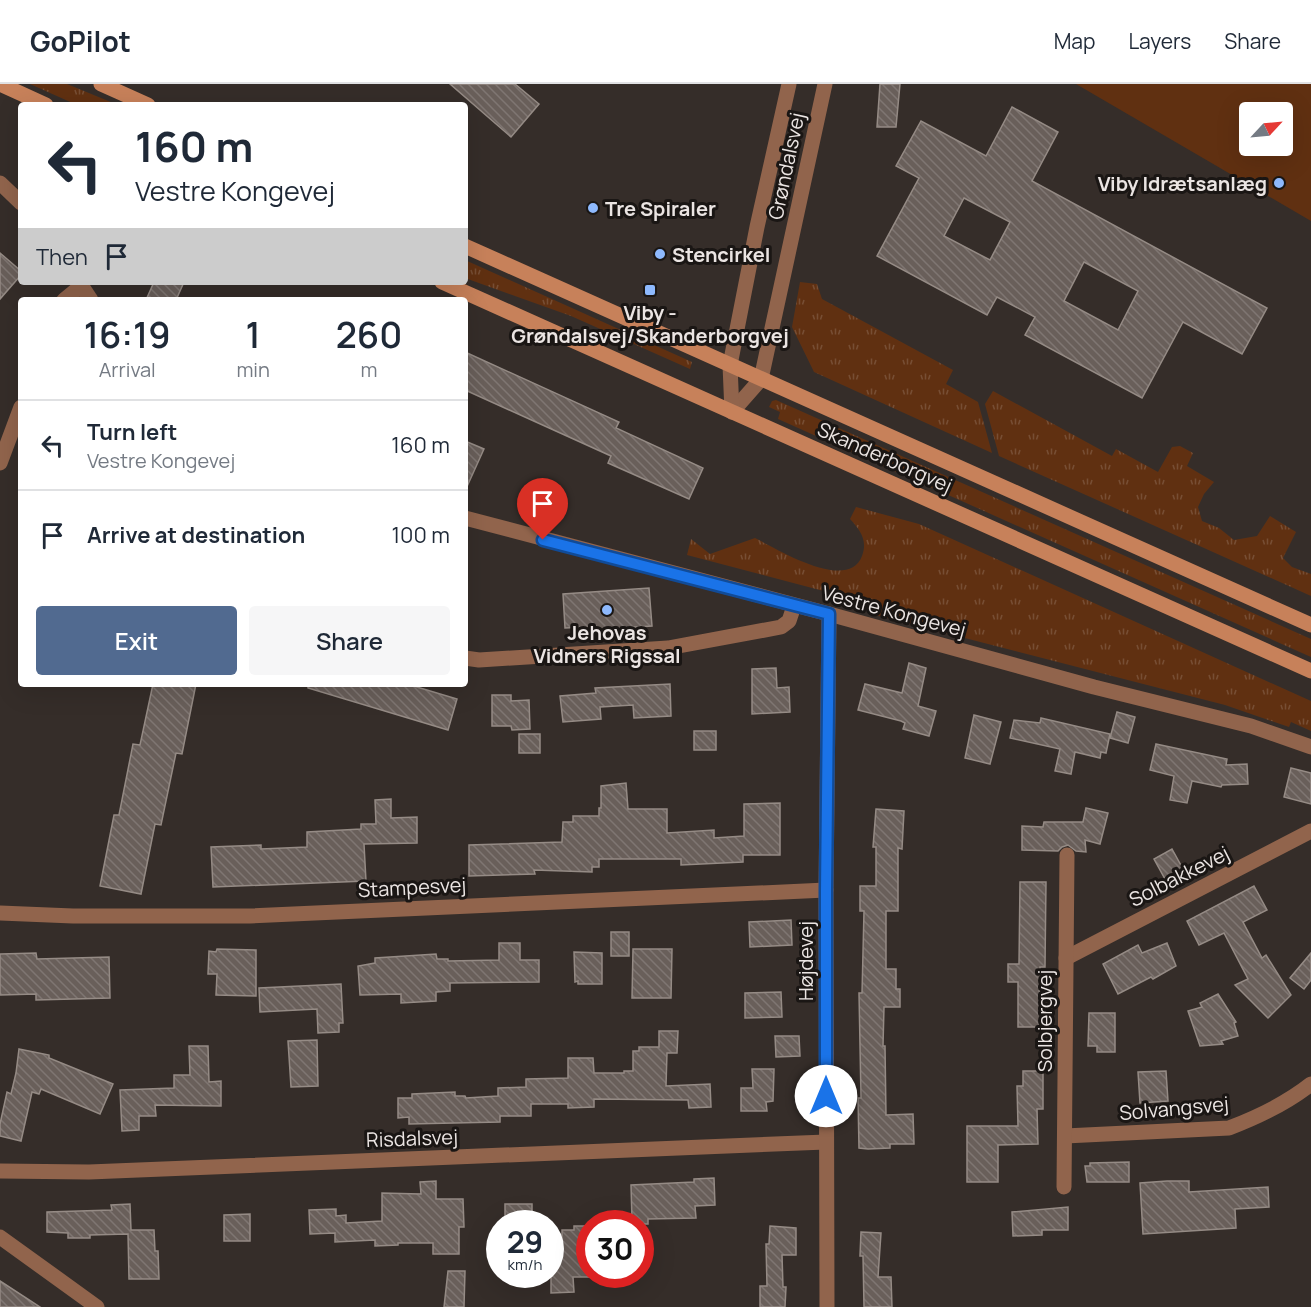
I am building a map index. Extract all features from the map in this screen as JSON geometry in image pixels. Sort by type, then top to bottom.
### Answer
[{"type":"main road","points":[[0,84],[39,102]]},
{"type":"main road","points":[[101,84],[141,102]]},
{"type":"main road","name":"Skanderborgvej","points":[[468,247],[1311,625]]},
{"type":"main road","name":"Skanderborgvej","points":[[449,285],[1311,671]]},
{"type":"street","name":"Grøndalsvej","points":[[732,412],[730,364],[757,227],[789,84]]},
{"type":"street","name":"Grøndalsvej","points":[[732,412],[761,379],[825,84]]},
{"type":"street","points":[[0,183],[18,200]]},
{"type":"street","points":[[67,297],[79,285]]},
{"type":"street","points":[[0,463],[18,415]]},
{"type":"street","name":"Vestre Kongevej","points":[[468,519],[1094,687],[1251,726],[1311,747]]},
{"type":"street","points":[[468,658],[479,660],[668,648],[781,627],[789,621],[794,606]]},
{"type":"street","name":"Højdevej","points":[[827,1307],[826,890],[829,614]]},
{"type":"street","name":"Solbakkevej","points":[[1066,958],[1311,831]]},
{"type":"street","name":"Solbjergvej","points":[[1064,1187],[1067,855]]},
{"type":"street","name":"Stampesvej","points":[[0,913],[73,916],[250,916],[826,890]]},
{"type":"street","name":"Solvangsvej","points":[[1065,1136],[1229,1128],[1250,1121],[1297,1095],[1311,1084]]},
{"type":"street","name":"Risdalsvej","points":[[0,1171],[89,1172],[826,1143]]},
{"type":"street","points":[[0,1237],[97,1307]]},
{"type":"green space","points":[[30,84],[67,84],[111,102],[70,102]]},
{"type":"green space","name":"Viby Idrætsanlæg","points":[[1076,84],[1311,84],[1311,221]]},
{"type":"green space","points":[[468,261],[692,362],[690,369],[571,316],[468,279]]},
{"type":"green space","points":[[800,282],[817,284],[822,299],[953,370],[946,384],[978,402],[992,453],[814,372],[792,327]]},
{"type":"green space","points":[[993,391],[1112,456],[1116,449],[1158,472],[1172,447],[1180,446],[1193,453],[1187,466],[1214,482],[1204,494],[1198,507],[1202,521],[1219,528],[1234,540],[1257,536],[1270,516],[1296,532],[1283,558],[1292,567],[1311,574],[1311,596],[999,456],[985,404]]},
{"type":"green space","points":[[776,400],[1311,639],[1311,657],[778,419],[780,412],[769,407],[772,401]]},
{"type":"green space","points":[[856,507],[919,524],[1311,701],[1311,731],[1291,722],[1289,727],[1225,705],[868,613],[869,603],[687,555],[691,539],[710,554],[755,538],[812,565],[842,570],[854,566],[864,550],[862,536],[850,519]]},
{"type":"building","points":[[450,84],[515,84],[539,104],[511,137]]},
{"type":"building","points":[[880,84],[900,84],[896,127],[877,127]]},
{"type":"building","points":[[1012,107],[1058,132],[1032,181],[1267,308],[1242,354],[1183,322],[1142,398],[1025,335],[1035,317],[997,297],[987,315],[877,256],[919,178],[896,166],[921,121],[986,156]],"holes":[[[964,198],[1010,222],[990,260],[944,236]],[[1084,262],[1138,291],[1118,330],[1064,301]]]},
{"type":"building","points":[[0,253],[18,268],[18,278],[0,299]]},
{"type":"building","points":[[153,285],[183,285],[177,297],[147,297]]},
{"type":"building","points":[[468,353],[619,422],[616,428],[703,468],[689,499],[608,463],[611,456],[468,391]]},
{"type":"building","points":[[468,442],[484,449],[468,484]]},
{"type":"building","name":"Jehovas Vidners Rigssal","points":[[649,588],[652,626],[587,630],[587,627],[565,628],[563,594]]},
{"type":"building","points":[[909,663],[926,668],[918,706],[936,711],[929,736],[903,729],[905,723],[901,721],[858,710],[865,684],[902,693]]},
{"type":"building","points":[[776,668],[777,688],[789,687],[790,712],[752,714],[752,669]]},
{"type":"building","points":[[670,684],[671,716],[634,718],[633,705],[600,707],[601,719],[563,722],[560,696],[596,693],[595,688]]},
{"type":"building","points":[[152,687],[195,687],[182,754],[176,753],[161,825],[155,824],[141,894],[100,886],[114,815],[119,815],[133,744],[140,745]]},
{"type":"building","points":[[417,687],[457,699],[448,730],[308,688]]},
{"type":"building","points":[[492,695],[511,695],[511,701],[529,700],[530,729],[512,730],[511,726],[492,726]]},
{"type":"building","points":[[1117,712],[1135,717],[1128,743],[1110,738]]},
{"type":"building","points":[[974,715],[1001,722],[990,764],[965,758]]},
{"type":"building","points":[[1041,718],[1110,734],[1106,753],[1101,752],[1100,758],[1075,752],[1071,774],[1055,771],[1060,749],[1010,738],[1014,720],[1040,723]]},
{"type":"building","points":[[694,731],[716,731],[716,750],[694,750]]},
{"type":"building","points":[[519,734],[540,734],[540,753],[519,753]]},
{"type":"building","points":[[1156,744],[1227,759],[1226,765],[1247,764],[1248,784],[1222,785],[1221,787],[1192,781],[1187,803],[1170,800],[1174,776],[1150,770]]},
{"type":"building","points":[[1291,768],[1311,773],[1311,804],[1284,797]]},
{"type":"building","points":[[626,783],[628,809],[667,809],[667,833],[714,830],[714,838],[744,836],[744,804],[780,803],[780,855],[743,855],[743,862],[681,865],[681,859],[599,859],[599,867],[592,867],[592,872],[534,870],[535,874],[469,876],[469,845],[562,842],[563,822],[573,822],[573,816],[599,816],[601,786]]},
{"type":"building","points":[[391,799],[391,818],[417,817],[417,843],[364,844],[366,881],[213,887],[211,847],[261,845],[261,849],[307,847],[307,832],[361,829],[361,824],[376,824],[375,800]]},
{"type":"building","points":[[1086,808],[1108,813],[1100,844],[1085,840],[1086,852],[1076,851],[1068,845],[1058,851],[1022,850],[1022,826],[1043,827],[1044,822],[1083,822]]},
{"type":"building","points":[[876,809],[904,811],[902,849],[898,848],[898,911],[886,911],[886,969],[896,969],[896,989],[900,989],[900,1007],[884,1007],[883,1046],[885,1046],[886,1115],[913,1114],[914,1144],[890,1144],[890,1148],[868,1149],[859,1148],[858,1098],[861,1098],[859,993],[862,993],[864,911],[860,911],[860,886],[876,886],[876,847],[873,847]]},
{"type":"building","points":[[1172,849],[1183,869],[1165,879],[1154,859]]},
{"type":"building","points":[[1020,882],[1046,882],[1045,967],[1040,967],[1039,1000],[1044,1000],[1044,1027],[1018,1027],[1018,982],[1008,982],[1008,964],[1019,964]]},
{"type":"building","points":[[1254,886],[1267,910],[1243,922],[1262,958],[1266,955],[1291,995],[1268,1018],[1235,985],[1248,979],[1224,933],[1199,945],[1187,921]]},
{"type":"building","points":[[791,920],[792,945],[750,947],[749,922]]},
{"type":"building","points":[[611,932],[629,932],[629,956],[611,956]]},
{"type":"building","points":[[499,943],[520,943],[520,960],[539,960],[539,982],[450,983],[450,991],[436,992],[436,1001],[401,1003],[401,994],[360,995],[358,966],[375,963],[375,958],[436,954],[437,959],[448,959],[448,961],[499,960]]},
{"type":"building","points":[[1167,943],[1176,966],[1118,994],[1103,964],[1138,945],[1142,953]]},
{"type":"building","points":[[217,949],[256,950],[256,996],[216,995],[217,974],[208,974],[209,951],[216,952]]},
{"type":"building","points":[[633,949],[672,949],[671,998],[632,998]]},
{"type":"building","points":[[574,952],[602,953],[602,984],[575,982]]},
{"type":"building","points":[[36,953],[37,959],[109,957],[110,998],[36,1000],[36,994],[0,995],[0,954]]},
{"type":"building","points":[[1311,953],[1311,980],[1304,989],[1290,978]]},
{"type":"building","points":[[341,984],[343,1023],[339,1023],[339,1032],[318,1033],[317,1009],[260,1012],[259,988]]},
{"type":"building","points":[[781,992],[782,1017],[745,1018],[745,993]]},
{"type":"building","points":[[1218,994],[1236,1022],[1234,1023],[1238,1036],[1221,1041],[1223,1044],[1200,1046],[1188,1011],[1202,1007],[1200,1003]]},
{"type":"building","points":[[1089,1013],[1115,1013],[1115,1052],[1097,1052],[1097,1046],[1088,1046]]},
{"type":"building","points":[[659,1031],[678,1031],[677,1053],[667,1053],[666,1086],[710,1084],[711,1107],[689,1108],[688,1100],[594,1099],[594,1107],[568,1108],[568,1104],[531,1104],[531,1116],[500,1116],[500,1122],[409,1124],[409,1117],[398,1118],[398,1098],[412,1098],[412,1094],[455,1092],[455,1096],[466,1098],[498,1096],[498,1088],[526,1087],[526,1079],[568,1078],[568,1058],[593,1058],[594,1073],[633,1071],[633,1051],[639,1051],[639,1047],[659,1047]]},
{"type":"building","points":[[775,1036],[799,1036],[800,1056],[776,1057]]},
{"type":"building","points":[[317,1040],[318,1086],[291,1087],[288,1041]]},
{"type":"building","points":[[189,1046],[208,1046],[209,1082],[221,1081],[221,1106],[155,1105],[156,1116],[139,1116],[139,1130],[122,1131],[120,1090],[174,1088],[174,1075],[190,1075]]},
{"type":"building","points":[[19,1049],[49,1055],[49,1058],[113,1084],[100,1114],[41,1089],[39,1094],[32,1092],[21,1141],[0,1136],[0,1124],[7,1092],[11,1094]]},
{"type":"building","points":[[752,1069],[774,1069],[773,1101],[766,1102],[767,1111],[741,1111],[741,1088],[753,1088]]},
{"type":"building","points":[[1023,1071],[1043,1071],[1043,1109],[1037,1109],[1038,1144],[998,1145],[998,1182],[967,1182],[967,1126],[1018,1126],[1017,1086],[1023,1086]]},
{"type":"building","points":[[1166,1071],[1168,1101],[1140,1103],[1138,1072]]},
{"type":"building","points":[[1129,1162],[1129,1182],[1087,1182],[1085,1166],[1090,1166],[1090,1163]]},
{"type":"building","points":[[714,1178],[715,1205],[695,1206],[696,1218],[654,1219],[654,1210],[632,1210],[631,1185],[694,1182],[694,1179]]},
{"type":"building","points":[[436,1181],[436,1199],[463,1199],[464,1227],[459,1227],[459,1254],[433,1254],[433,1243],[398,1243],[398,1245],[375,1246],[375,1240],[335,1242],[335,1233],[310,1234],[309,1210],[336,1209],[336,1216],[346,1215],[346,1223],[382,1221],[382,1193],[421,1194],[420,1182]]},
{"type":"building","points":[[1189,1181],[1189,1192],[1268,1187],[1269,1207],[1235,1209],[1236,1228],[1143,1234],[1140,1183]]},
{"type":"building","points":[[130,1204],[131,1230],[154,1230],[155,1251],[158,1251],[159,1279],[129,1279],[128,1234],[68,1238],[68,1233],[47,1232],[47,1212],[112,1210],[111,1205]]},
{"type":"building","points":[[505,1204],[532,1204],[532,1210],[505,1210]]},
{"type":"building","points":[[1068,1207],[1068,1230],[1042,1230],[1042,1235],[1013,1236],[1012,1212]]},
{"type":"building","points":[[250,1214],[250,1241],[224,1241],[224,1215]]},
{"type":"building","points":[[576,1226],[574,1292],[551,1293],[551,1288],[564,1288],[564,1230],[574,1230]]},
{"type":"building","points":[[770,1226],[796,1228],[796,1255],[782,1255],[783,1287],[786,1287],[785,1307],[760,1307],[760,1286],[767,1286],[766,1244],[769,1244]]},
{"type":"building","points":[[861,1232],[881,1233],[878,1277],[891,1277],[892,1307],[864,1307],[863,1256],[860,1256]]},
{"type":"building","points":[[448,1271],[465,1271],[464,1307],[444,1307]]},
{"type":"building","points":[[0,1281],[40,1307],[0,1307]]},
{"type":"place","name":"Viby Idrætsanlæg","points":[[1279,183]]},
{"type":"place","name":"Tre Spiraler","points":[[593,208]]},
{"type":"place","name":"Stencirkel","points":[[660,254]]},
{"type":"place","name":"Viby - Grøndalsvej/Skanderborgvej","points":[[650,290]]},
{"type":"place","name":"Jehovas Vidners Rigssal","points":[[607,610]]},
{"type":"route","points":[[543,540],[829,614],[826,1096]]}]
